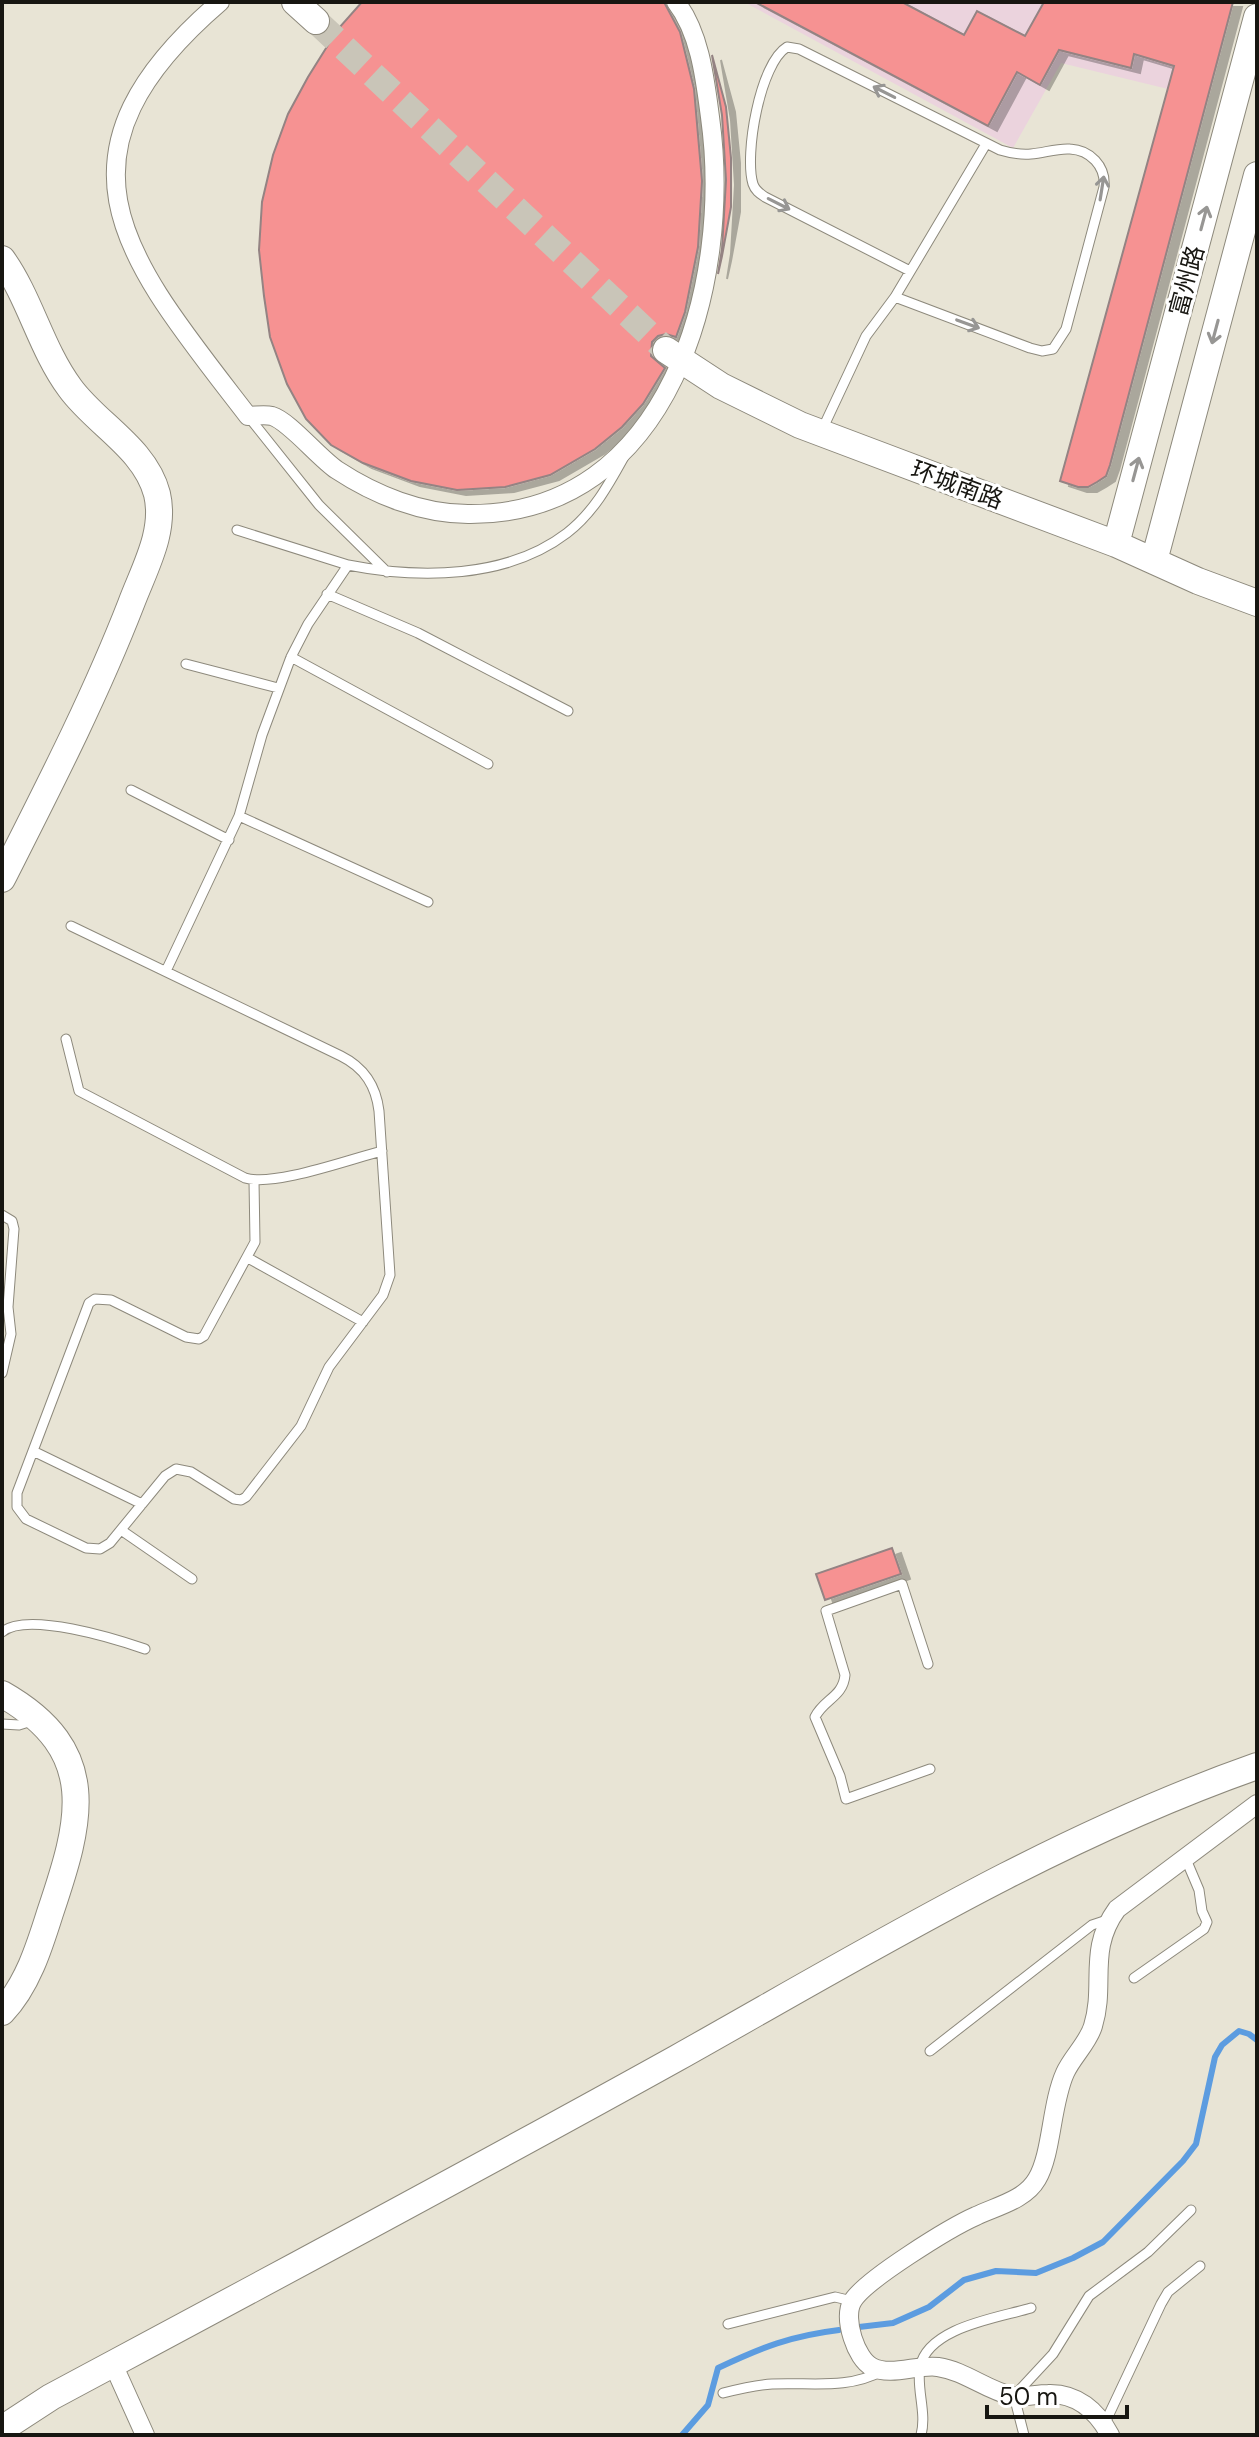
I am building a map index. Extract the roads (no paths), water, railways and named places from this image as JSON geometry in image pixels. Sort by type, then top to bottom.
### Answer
[{"type":"main road","points":[[295,2],[316,21]]},
{"type":"main road","name":"富州路","points":[[1116,544],[1257,17]]},
{"type":"main road","name":"富州路","points":[[1154,561],[1257,175]]},
{"type":"main road","points":[[2,259],[66,383],[84,406],[148,471],[160,512],[156,540],[101,680],[2,879]]},
{"type":"main road","name":"环城南路","points":[[674,356],[740,397],[821,433],[1116,544],[1198,581],[1257,603]]},
{"type":"main road","points":[[2,1694],[38,1719],[53,1734],[68,1762],[77,1792],[77,1814],[64,1871],[42,1939],[23,1983],[2,2012]]},
{"type":"main road","points":[[2,2429],[51,2397],[552,2128],[989,1883],[1101,1828],[1257,1766]]},
{"type":"street","points":[[220,2],[171,48],[137,94],[124,122],[116,151],[115,191],[127,235],[175,316],[248,416],[274,417],[283,421],[327,462],[378,492],[421,508],[466,514],[511,510],[554,498],[614,462],[631,445],[659,405],[674,356],[694,331],[709,264],[714,161],[707,92],[699,58],[690,24],[676,2]]},
{"type":"street","points":[[1107,2430],[1094,2411],[1063,2394],[1014,2396],[939,2367],[882,2371],[869,2366],[861,2357],[848,2319],[852,2301],[864,2289],[940,2235],[1018,2197],[1035,2183],[1040,2174],[1064,2074],[1092,2028],[1099,1947],[1110,1919],[1117,1909],[1257,1804]]},
{"type":"street","points":[[113,2364],[145,2435]]},
{"type":"lane","points":[[895,297],[1030,348],[1042,351],[1053,349],[1061,340],[1104,187],[1104,172],[1094,159],[1078,150],[1015,154],[986,144],[799,49],[787,47],[778,54],[756,105],[751,175],[754,188],[765,197],[910,271]]},
{"type":"lane","points":[[821,433],[866,336],[895,297],[986,144]]},
{"type":"lane","points":[[248,416],[319,505],[387,572]]},
{"type":"lane","points":[[237,530],[348,565],[387,572],[439,572],[506,563],[550,545],[569,532],[599,500],[631,445]]},
{"type":"lane","points":[[166,971],[239,816],[278,688],[291,657],[327,594],[348,565]]},
{"type":"lane","points":[[327,594],[418,633],[568,711]]},
{"type":"lane","points":[[291,657],[488,764]]},
{"type":"lane","points":[[186,664],[278,688]]},
{"type":"lane","points":[[131,790],[229,840]]},
{"type":"lane","points":[[239,816],[428,902]]},
{"type":"lane","points":[[71,926],[357,1065],[369,1078],[378,1103],[390,1275],[383,1295],[329,1367],[301,1426],[246,1497],[234,1499],[191,1472],[176,1469],[165,1476],[106,1547],[93,1549],[20,1514],[17,1493],[89,1303],[95,1299],[111,1300],[186,1337],[199,1339],[207,1332],[248,1258],[256,1233],[254,1181]]},
{"type":"lane","points":[[66,1039],[79,1091],[236,1175],[254,1181],[274,1179],[382,1151]]},
{"type":"lane","points":[[2,1215],[12,1221],[14,1229],[8,1307],[11,1334],[2,1373]]},
{"type":"lane","points":[[248,1258],[363,1322]]},
{"type":"lane","points":[[33,1451],[142,1504]]},
{"type":"lane","points":[[121,1530],[192,1579]]},
{"type":"lane","points":[[928,1664],[902,1584],[826,1611],[845,1675],[844,1685],[838,1694],[820,1707],[815,1717],[840,1776],[846,1799],[930,1769]]},
{"type":"lane","points":[[2,1632],[17,1625],[81,1630],[145,1649]]},
{"type":"lane","points":[[2,1724],[19,1725],[38,1719]]},
{"type":"lane","points":[[1134,1978],[1204,1929],[1207,1922],[1199,1890],[1185,1857]]},
{"type":"lane","points":[[930,2051],[1092,1925],[1110,1919]]},
{"type":"lane","points":[[1024,2435],[1014,2396],[1053,2354],[1089,2296],[1148,2252],[1191,2210]]},
{"type":"lane","points":[[1107,2430],[1161,2304],[1168,2292],[1200,2266]]},
{"type":"lane","points":[[728,2324],[835,2297],[852,2301]]},
{"type":"lane","points":[[921,2435],[920,2367],[929,2347],[948,2333],[1031,2308]]},
{"type":"lane","points":[[723,2393],[773,2384],[851,2384],[882,2371]]},
{"type":"waterway","points":[[859,2327],[893,2323],[929,2307],[964,2280],[996,2271],[1036,2273],[1103,2242],[1196,2144],[1215,2057],[1222,2045],[1239,2031],[1257,2040]]},
{"type":"waterway","points":[[682,2435],[708,2405],[718,2368],[777,2343],[839,2330]]},
{"type":"tunnel","points":[[316,21],[666,350]]}]
